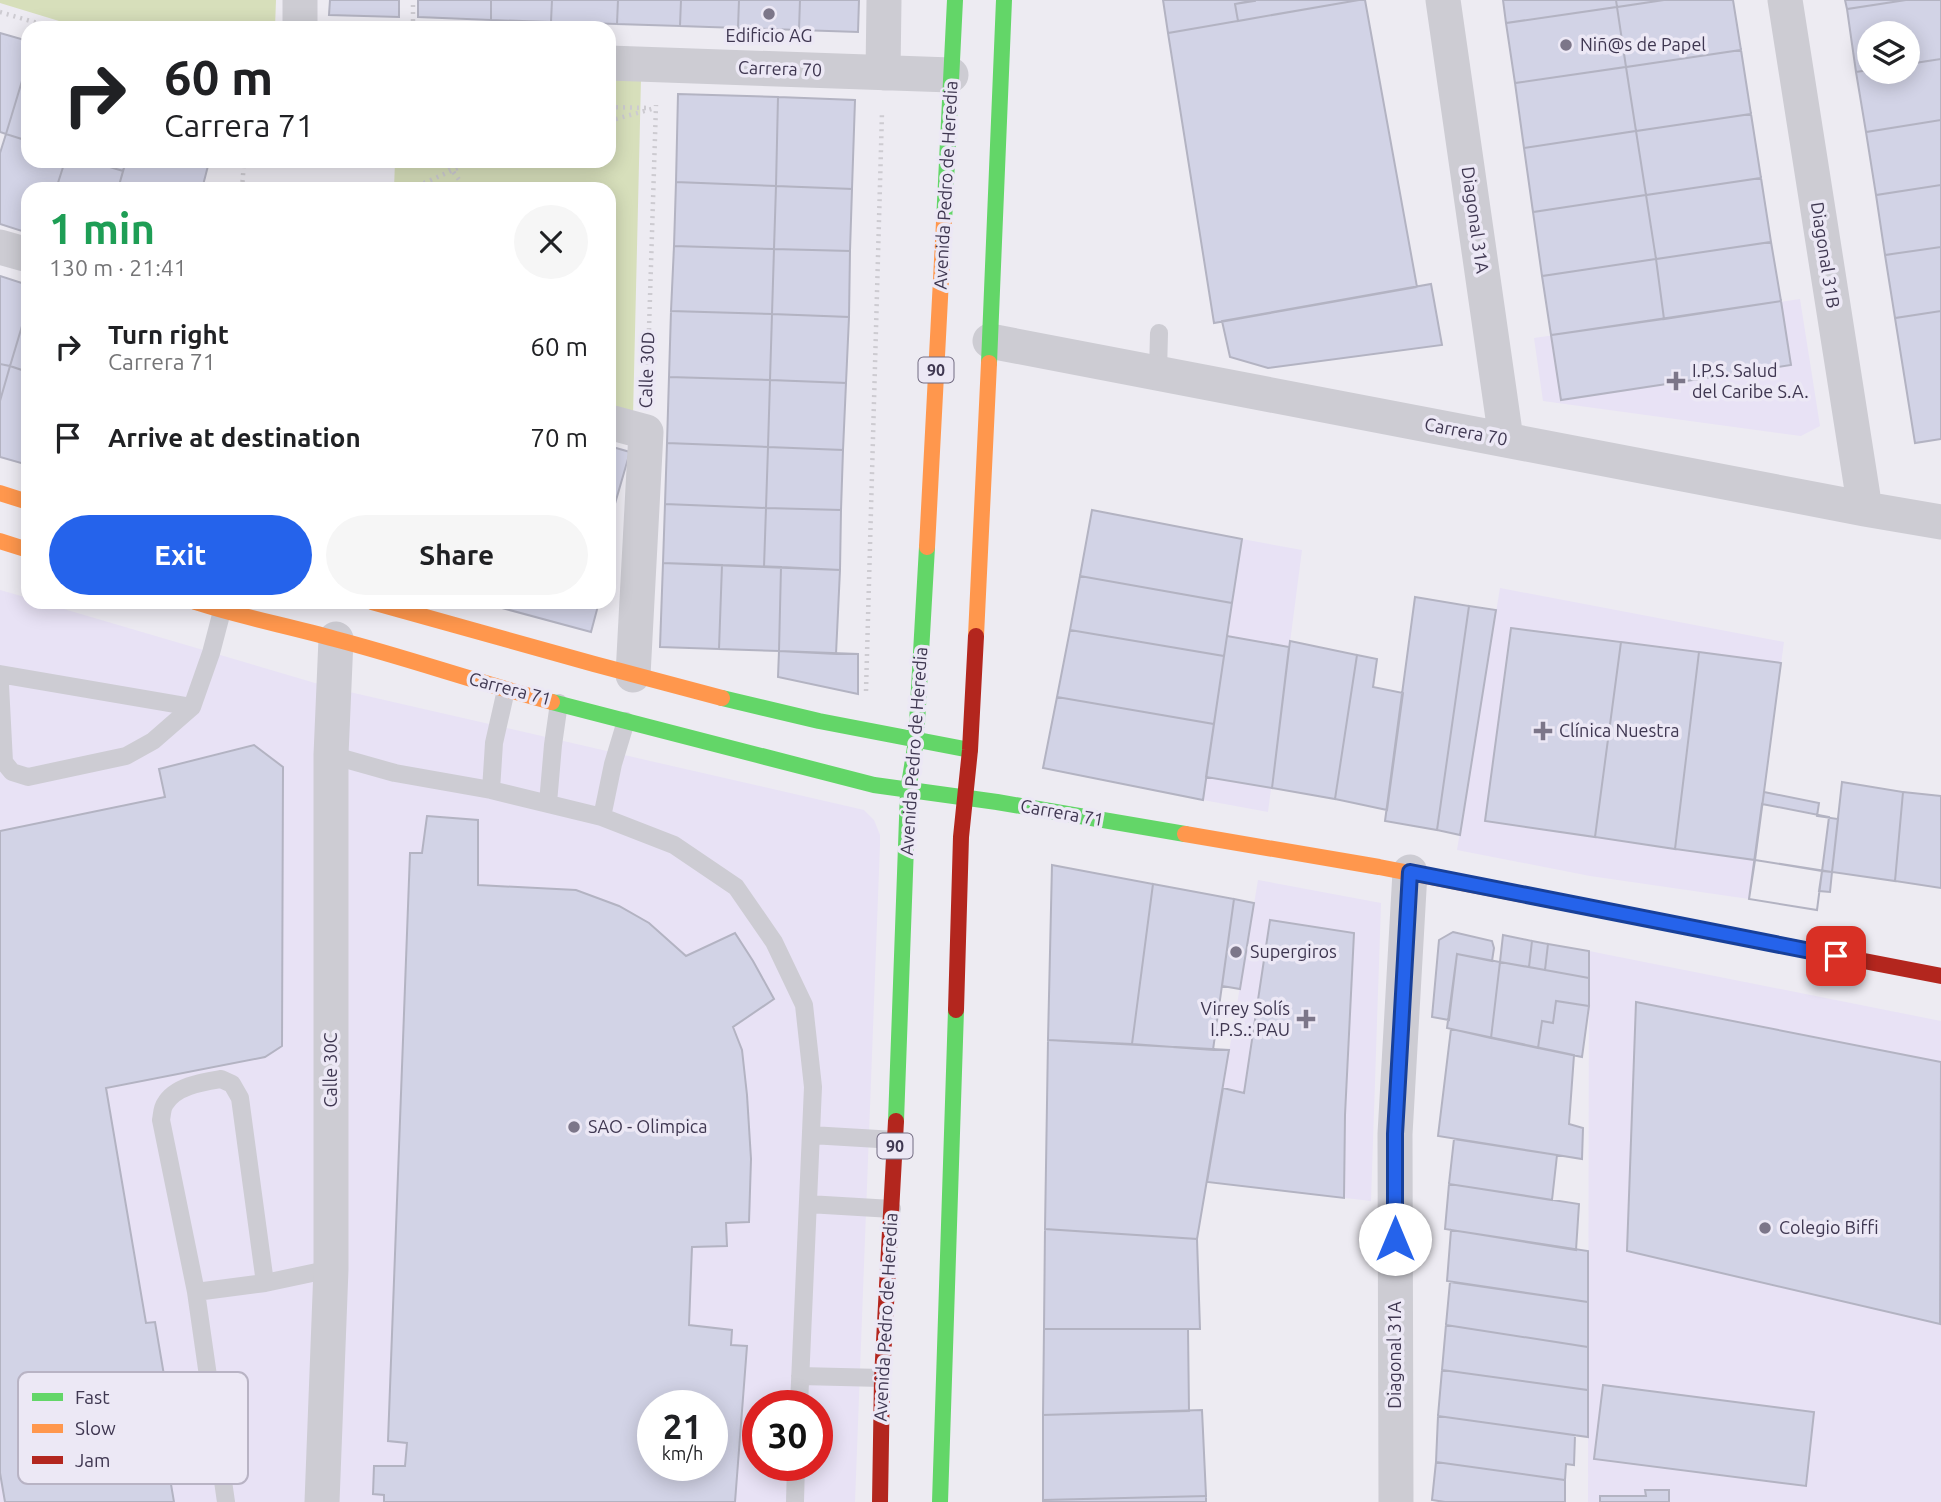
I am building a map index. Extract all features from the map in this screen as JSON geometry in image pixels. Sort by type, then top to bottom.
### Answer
[{"type":"main road","name":"Avenida Pedro de Heredia","points":[[880,1502],[882,1378],[892,1209],[908,791],[916,741],[955,0]]},
{"type":"main road","points":[[940,1502],[961,837],[970,750],[1004,0]]},
{"type":"main road","points":[[0,493],[21,500]]},
{"type":"main road","points":[[0,541],[21,548]]},
{"type":"main road","name":"Carrera 71","points":[[216,609],[336,639],[506,690],[874,785],[1011,804],[1410,872],[1941,976]]},
{"type":"main road","points":[[397,609],[633,675],[854,729],[970,750]]},
{"type":"street","points":[[300,0],[300,21]]},
{"type":"street","points":[[883,72],[884,0]]},
{"type":"street","name":"Diagonal 31A","points":[[1443,0],[1506,439]]},
{"type":"street","name":"Diagonal 31B","points":[[1785,0],[1865,509]]},
{"type":"street","name":"Carrera 70","points":[[616,64],[951,75]]},
{"type":"street","points":[[0,247],[21,253]]},
{"type":"street","name":"Carrera 70","points":[[990,341],[1941,522]]},
{"type":"street","points":[[616,424],[646,432]]},
{"type":"street","name":"Calle 30D","points":[[633,675],[646,432]]},
{"type":"street","name":"Calle 30C","points":[[322,1502],[331,1269],[331,755],[336,639]]},
{"type":"street","name":"Diagonal 31A","points":[[1396,1502],[1395,1134],[1410,872]]},
{"type":"lane","points":[[1158,372],[1159,333]]},
{"type":"lane","points":[[0,685],[4,762],[12,772],[28,777],[126,756],[153,741],[192,707],[222,611]]},
{"type":"lane","points":[[0,674],[192,707]]},
{"type":"lane","points":[[491,790],[494,743],[506,690]]},
{"type":"lane","points":[[548,803],[559,703]]},
{"type":"lane","points":[[602,817],[613,764],[626,721]]},
{"type":"lane","points":[[331,755],[395,773],[491,790],[602,817],[674,845],[736,887],[774,942],[804,1005],[813,1087],[800,1390]]},
{"type":"lane","points":[[207,1372],[196,1292],[161,1120],[164,1104],[175,1093],[189,1086],[221,1079],[232,1084],[240,1098],[265,1283]]},
{"type":"lane","points":[[811,1135],[895,1140]]},
{"type":"lane","points":[[808,1203],[892,1209]]},
{"type":"lane","points":[[196,1292],[265,1283],[331,1269]]},
{"type":"lane","points":[[800,1376],[882,1378]]},
{"type":"lane","points":[[794,1502],[795,1481]]},
{"type":"lane","points":[[223,1484],[226,1502]]},
{"type":"path","points":[[413,21],[414,0]]},
{"type":"path","points":[[0,12],[30,21]]},
{"type":"path","name":"Calle 30D","points":[[646,432],[657,65]]},
{"type":"path","points":[[866,699],[883,72]]},
{"type":"path","points":[[616,107],[655,108]]},
{"type":"path","points":[[616,119],[655,108]]},
{"type":"path","points":[[426,182],[457,168]]},
{"type":"path","points":[[452,170],[461,182]]},
{"type":"shaded area","name":"I.P.S. Salud del Caribe S.A.","points":[[1800,299],[1820,426],[1801,436],[1543,401],[1534,338]]},
{"type":"shaded area","points":[[1242,539],[1302,550],[1268,812],[1203,800]]},
{"type":"shaded area","points":[[1500,588],[1784,642],[1749,899],[1590,876],[1457,850]]},
{"type":"shaded area","points":[[0,590],[21,596],[21,609],[64,609],[332,688],[864,810],[874,820],[880,835],[855,1502],[0,1502]]},
{"type":"shaded area","name":"Virrey Solís I.P.S.: PAU","points":[[1258,880],[1381,903],[1371,1201],[1207,1182]]},
{"type":"shaded area","name":"Colegio Biffi","points":[[1589,951],[1941,1021],[1941,1502],[1588,1502]]},
{"type":"green space","points":[[0,0],[276,0],[275,21],[59,21],[0,3]]},
{"type":"green space","points":[[616,78],[641,79],[633,416],[616,411],[616,182],[394,182],[395,168],[616,168]]},
{"type":"building","points":[[330,0],[399,0],[399,17],[329,15]]},
{"type":"building","points":[[418,0],[491,0],[491,20],[418,17]]},
{"type":"building","points":[[491,0],[552,0],[551,21],[491,20]]},
{"type":"building","points":[[552,0],[618,0],[617,24],[616,21],[551,21]]},
{"type":"building","points":[[618,0],[681,0],[680,26],[617,24]]},
{"type":"building","points":[[681,0],[739,0],[738,28],[680,26]]},
{"type":"building","name":"Edificio AG","points":[[739,0],[800,0],[799,30],[738,28]]},
{"type":"building","points":[[800,0],[859,0],[858,32],[799,30]]},
{"type":"building","points":[[1163,0],[1255,1],[1235,4],[1238,21],[1168,33]]},
{"type":"building","points":[[1255,0],[1359,0],[1238,21],[1235,4]]},
{"type":"building","points":[[1365,0],[1417,287],[1214,323],[1168,33]]},
{"type":"building","points":[[1503,0],[1616,0],[1617,7],[1506,23]]},
{"type":"building","points":[[1616,0],[1664,0],[1617,7]]},
{"type":"building","points":[[1664,0],[1733,0],[1741,50],[1626,67],[1617,7]]},
{"type":"building","points":[[1845,0],[1906,0],[1847,9]]},
{"type":"building","points":[[1906,0],[1941,0],[1941,59],[1920,62],[1920,21],[1857,21],[1856,72],[1847,9]]},
{"type":"building","name":"Niñ@s de Papel","points":[[1617,7],[1626,67],[1515,83],[1506,23]]},
{"type":"building","points":[[0,33],[21,39],[21,84],[6,134],[0,132]]},
{"type":"building","points":[[1741,50],[1751,114],[1636,131],[1626,67]]},
{"type":"building","points":[[1941,59],[1941,120],[1866,132],[1858,84],[1920,84],[1920,62]]},
{"type":"building","points":[[1626,67],[1636,131],[1524,148],[1515,83]]},
{"type":"building","points":[[21,84],[21,139],[6,134]]},
{"type":"building","points":[[678,94],[778,97],[776,186],[676,182]]},
{"type":"building","points":[[778,97],[855,100],[852,189],[776,186]]},
{"type":"building","points":[[1751,114],[1761,178],[1646,195],[1636,131]]},
{"type":"building","points":[[1941,120],[1941,185],[1876,195],[1866,132]]},
{"type":"building","points":[[1636,131],[1646,195],[1533,212],[1524,148]]},
{"type":"building","points":[[6,134],[21,139],[21,168],[63,168],[58,182],[21,182],[21,231],[0,224],[0,153]]},
{"type":"building","points":[[63,168],[113,168],[123,171],[120,182],[58,182]]},
{"type":"building","points":[[124,168],[207,168],[204,182],[120,182]]},
{"type":"building","points":[[1761,178],[1771,242],[1656,259],[1646,195]]},
{"type":"building","points":[[676,182],[776,186],[774,249],[674,246]]},
{"type":"building","points":[[1941,185],[1941,247],[1885,255],[1876,195]]},
{"type":"building","points":[[776,186],[852,189],[850,251],[774,249]]},
{"type":"building","points":[[1646,195],[1656,259],[1542,276],[1533,212]]},
{"type":"building","points":[[1771,242],[1781,301],[1664,319],[1656,259]]},
{"type":"building","points":[[674,246],[774,249],[772,314],[671,311]]},
{"type":"building","points":[[1941,247],[1941,311],[1895,318],[1885,255]]},
{"type":"building","points":[[774,249],[850,251],[849,317],[772,314]]},
{"type":"building","points":[[1656,259],[1664,319],[1551,335],[1542,276]]},
{"type":"building","points":[[0,276],[21,283],[21,329],[10,366],[0,364]]},
{"type":"building","points":[[1431,284],[1442,345],[1268,368],[1230,357],[1222,321]]},
{"type":"building","points":[[1781,301],[1791,365],[1561,400],[1551,335]]},
{"type":"building","points":[[671,311],[772,314],[770,380],[669,377]]},
{"type":"building","points":[[1941,311],[1941,439],[1915,443],[1895,318]]},
{"type":"building","points":[[772,314],[849,317],[846,383],[770,380]]},
{"type":"building","points":[[21,329],[21,370],[10,366]]},
{"type":"building","points":[[0,364],[10,366],[0,401]]},
{"type":"building","points":[[10,366],[21,370],[21,463],[0,457],[0,401]]},
{"type":"building","points":[[669,377],[770,380],[768,447],[667,443]]},
{"type":"building","points":[[770,380],[846,383],[843,450],[768,447]]},
{"type":"building","points":[[667,443],[768,447],[766,508],[665,504]]},
{"type":"building","points":[[768,447],[843,450],[841,510],[766,508]]},
{"type":"building","points":[[616,448],[630,452],[616,500]]},
{"type":"building","points":[[665,504],[766,508],[764,567],[663,563]]},
{"type":"building","points":[[766,508],[841,510],[840,570],[764,567]]},
{"type":"building","points":[[1092,510],[1242,539],[1232,603],[1080,576]]},
{"type":"building","points":[[663,563],[722,565],[719,649],[660,647]]},
{"type":"building","points":[[722,565],[781,567],[779,651],[719,649]]},
{"type":"building","points":[[781,567],[840,570],[836,654],[779,651]]},
{"type":"building","points":[[1080,576],[1232,603],[1224,656],[1070,630]]},
{"type":"building","points":[[1415,597],[1469,606],[1437,830],[1385,821]]},
{"type":"building","points":[[1469,606],[1496,610],[1460,835],[1437,830]]},
{"type":"building","points":[[506,609],[597,609],[591,632]]},
{"type":"building","name":"Clínica Nuestra","points":[[1511,628],[1621,642],[1595,837],[1485,821]]},
{"type":"building","points":[[1070,630],[1224,656],[1214,724],[1057,697]]},
{"type":"building","points":[[1227,636],[1289,647],[1272,788],[1206,777]]},
{"type":"building","points":[[1290,641],[1357,655],[1335,799],[1272,788]]},
{"type":"building","points":[[1621,642],[1699,652],[1675,849],[1595,837]]},
{"type":"building","points":[[779,651],[858,654],[858,694],[778,677]]},
{"type":"building","points":[[1699,652],[1781,663],[1755,860],[1675,849]]},
{"type":"building","points":[[1357,655],[1377,659],[1373,687],[1403,693],[1387,810],[1335,799]]},
{"type":"building","points":[[1057,697],[1214,724],[1203,800],[1043,768]]},
{"type":"building","points":[[254,745],[283,767],[282,1046],[265,1057],[106,1088],[146,1323],[155,1322],[163,1372],[18,1372],[18,1484],[171,1484],[174,1502],[5,1502],[0,1473],[0,831],[165,797],[159,769]]},
{"type":"building","points":[[1842,782],[1903,792],[1895,881],[1832,872]]},
{"type":"building","points":[[1764,792],[1819,803],[1817,816],[1838,819],[1832,872],[1755,860]]},
{"type":"building","points":[[1903,792],[1941,796],[1941,888],[1895,881]]},
{"type":"building","points":[[1762,804],[1829,817],[1817,910],[1749,899]]},
{"type":"building","name":"SAO - Olimpica","points":[[427,816],[478,820],[478,885],[576,890],[619,906],[649,923],[686,956],[735,933],[774,999],[733,1027],[742,1050],[747,1095],[751,1159],[749,1222],[726,1223],[727,1246],[692,1247],[689,1325],[732,1330],[731,1345],[747,1346],[735,1502],[384,1502],[384,1495],[373,1494],[374,1466],[405,1466],[407,1443],[388,1441],[410,853],[422,853]]},
{"type":"building","points":[[1755,860],[1822,871],[1817,910],[1749,899]]},
{"type":"building","points":[[1052,865],[1153,884],[1132,1044],[1048,1040]]},
{"type":"building","points":[[1822,871],[1832,872],[1830,892],[1819,891]]},
{"type":"building","points":[[1153,884],[1234,899],[1213,1050],[1132,1044]]},
{"type":"building","name":"Supergiros","points":[[1234,899],[1254,903],[1240,989],[1222,986]]},
{"type":"building","name":"Virrey Solís I.P.S.: PAU","points":[[1270,920],[1354,933],[1345,1115],[1344,1198],[1207,1182],[1223,1088],[1244,1093]]},
{"type":"building","points":[[1453,932],[1492,941],[1494,948],[1492,961],[1457,954],[1449,1020],[1432,1017],[1439,940]]},
{"type":"building","points":[[1503,935],[1532,941],[1529,967],[1500,962]]},
{"type":"building","points":[[1532,941],[1548,944],[1545,970],[1529,967]]},
{"type":"building","points":[[1548,944],[1589,951],[1589,978],[1545,970]]},
{"type":"building","points":[[1457,954],[1500,962],[1491,1038],[1447,1028]]},
{"type":"building","points":[[1500,962],[1589,978],[1589,1006],[1556,1001],[1553,1023],[1542,1021],[1538,1048],[1491,1038]]},
{"type":"building","points":[[1556,1001],[1589,1006],[1582,1057],[1538,1048],[1542,1021],[1553,1023]]},
{"type":"building","points":[[1636,1002],[1941,1062],[1940,1324],[1627,1251]]},
{"type":"building","points":[[1451,1029],[1574,1055],[1569,1124],[1583,1128],[1582,1159],[1438,1136]]},
{"type":"building","points":[[1048,1040],[1229,1050],[1197,1239],[1045,1229]]},
{"type":"building","points":[[1454,1139],[1557,1155],[1552,1200],[1449,1184]]},
{"type":"building","points":[[1449,1184],[1579,1204],[1576,1250],[1445,1229]]},
{"type":"building","points":[[1045,1229],[1197,1239],[1200,1329],[1044,1329]]},
{"type":"building","points":[[1451,1230],[1588,1251],[1588,1302],[1447,1281]]},
{"type":"building","points":[[1450,1282],[1588,1302],[1588,1347],[1446,1325]]},
{"type":"building","points":[[1446,1325],[1588,1347],[1588,1390],[1442,1370]]},
{"type":"building","points":[[1044,1329],[1188,1329],[1189,1411],[1043,1415]]},
{"type":"building","points":[[1442,1370],[1588,1390],[1588,1437],[1438,1416]]},
{"type":"building","points":[[1603,1385],[1814,1412],[1806,1486],[1594,1459]]},
{"type":"building","points":[[1202,1410],[1206,1496],[1043,1500],[1043,1415]]},
{"type":"building","points":[[1438,1416],[1575,1435],[1574,1465],[1566,1464],[1565,1480],[1436,1462]]},
{"type":"building","points":[[1436,1462],[1565,1480],[1565,1502],[1432,1500]]},
{"type":"building","points":[[1645,1490],[1669,1490],[1669,1502],[1600,1502],[1600,1496],[1646,1496]]},
{"type":"building","points":[[1206,1496],[1206,1502],[1043,1502],[1043,1500]]},
{"type":"traffic: fast","points":[[944,222],[955,0]]},
{"type":"traffic: fast","points":[[989,363],[1004,0]]},
{"type":"traffic: fast","points":[[896,1121],[908,791],[916,741],[927,547]]},
{"type":"traffic: fast","points":[[722,698],[819,721],[970,750]]},
{"type":"traffic: fast","points":[[552,702],[874,785],[997,802],[1185,834]]},
{"type":"traffic: fast","points":[[940,1502],[956,1010]]},
{"type":"traffic: slow","points":[[927,547],[944,222]]},
{"type":"traffic: slow","points":[[976,636],[989,363]]},
{"type":"traffic: slow","points":[[0,493],[21,500]]},
{"type":"traffic: slow","points":[[0,541],[21,548]]},
{"type":"traffic: slow","points":[[220,609],[362,646],[552,702]]},
{"type":"traffic: slow","points":[[397,609],[722,698]]},
{"type":"traffic: slow","points":[[1185,834],[1379,867],[1724,934]]},
{"type":"traffic: jam","points":[[956,1010],[961,837],[970,750],[976,636]]},
{"type":"traffic: jam","points":[[1724,934],[1941,976]]},
{"type":"traffic: jam","points":[[880,1502],[882,1378],[896,1121]]},
{"type":"place","name":"Edificio AG","points":[[769,14]]},
{"type":"place","name":"Niñ@s de Papel","points":[[1566,45]]},
{"type":"place","name":"I.P.S. Salud del Caribe S.A.","points":[[1676,381]]},
{"type":"place","name":"Clínica Nuestra","points":[[1543,731]]},
{"type":"place","name":"Supergiros","points":[[1236,952]]},
{"type":"place","name":"Virrey Solís I.P.S.: PAU","points":[[1306,1019]]},
{"type":"place","name":"SAO - Olimpica","points":[[574,1127]]},
{"type":"place","name":"Colegio Biffi","points":[[1765,1228]]},
{"type":"route","points":[[1395,1239],[1395,1134],[1410,872],[1836,956]]}]
